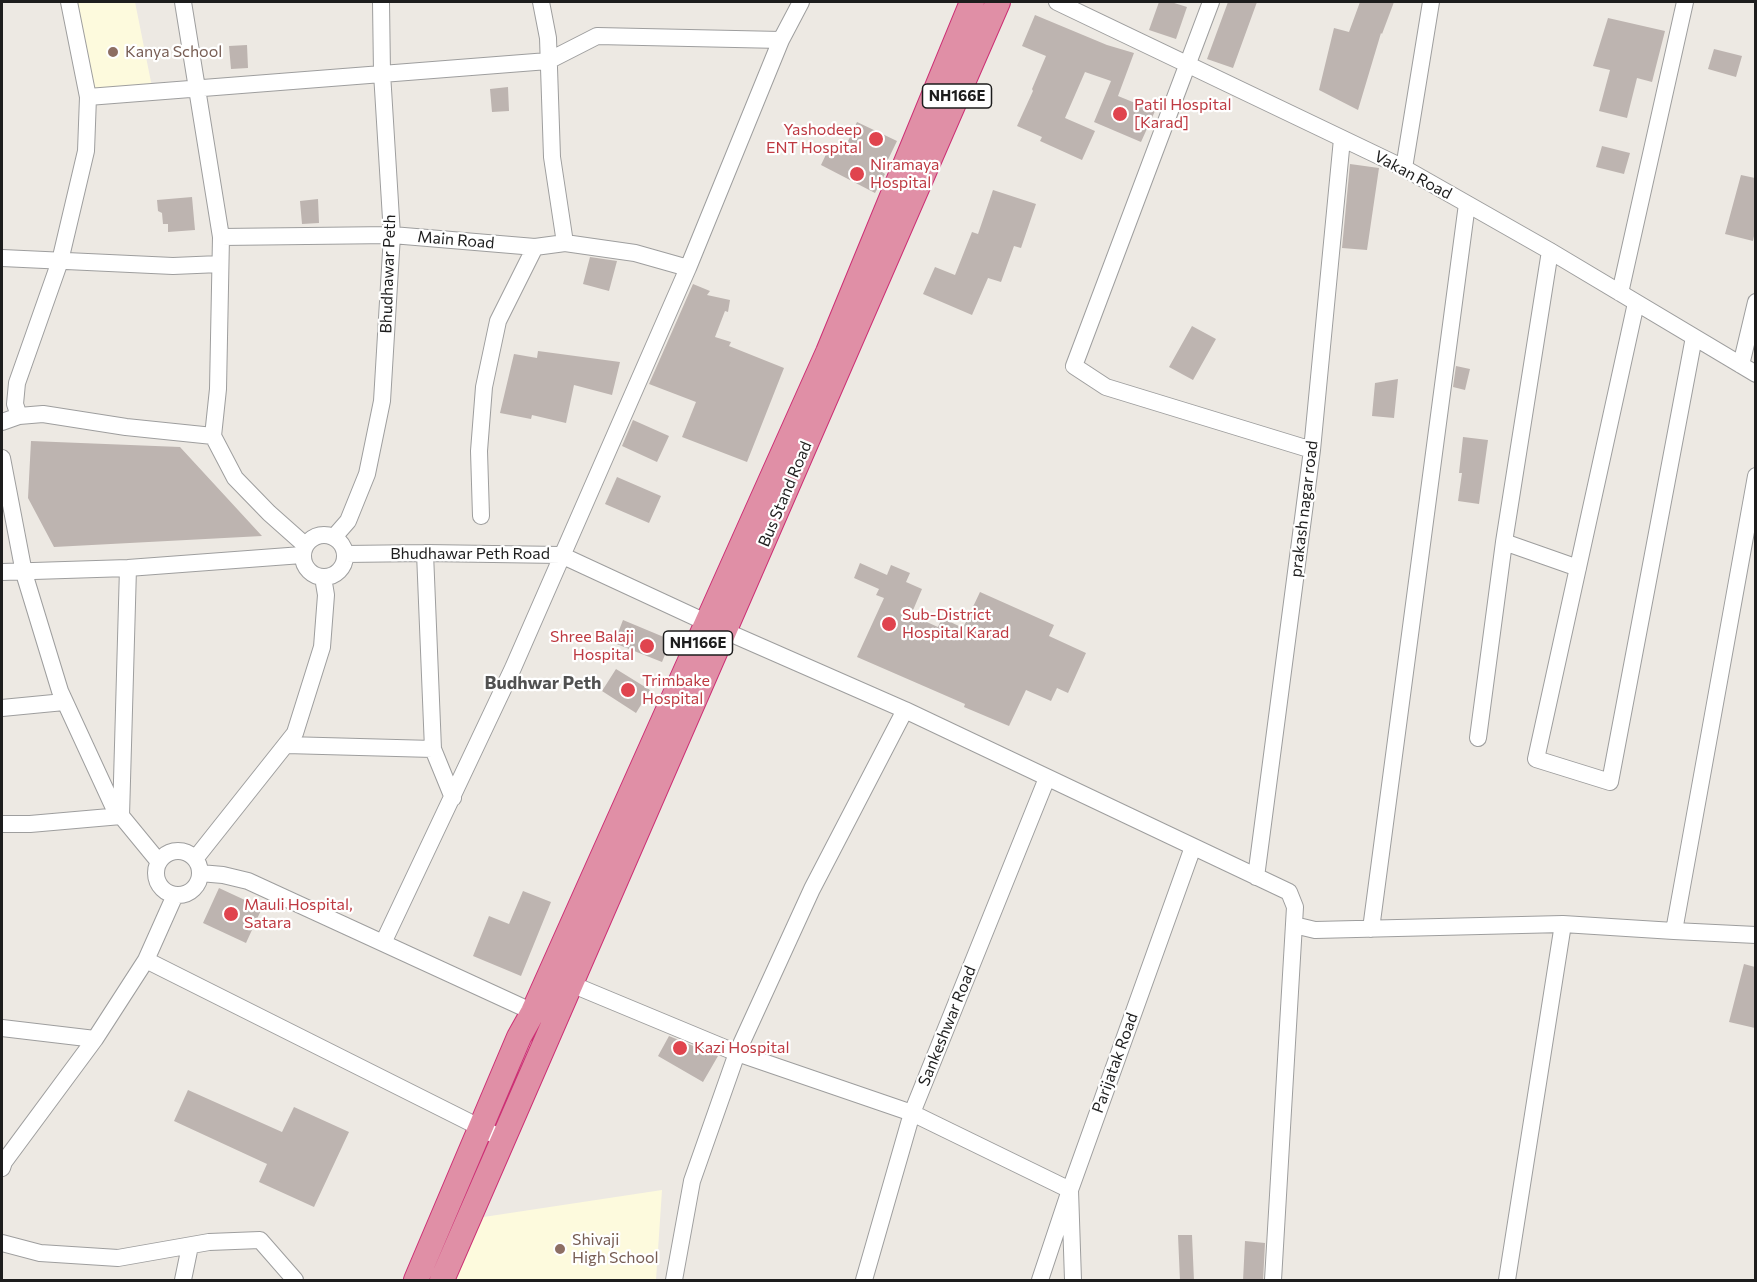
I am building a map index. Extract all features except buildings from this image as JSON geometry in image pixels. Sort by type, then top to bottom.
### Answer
[{"type":"highway","name":"NH166E","points":[[416,1281],[519,1036],[533,1012],[828,352],[972,2]]},
{"type":"highway","name":"Bus Stand Road","points":[[571,984],[653,797],[707,622],[916,191],[998,2]]},
{"type":"highway","name":"NH166E","points":[[442,1281],[571,984]]},
{"type":"street","points":[[19,416],[15,404],[17,383],[60,261],[86,151],[88,97],[69,2]]},
{"type":"street","points":[[2,572],[128,568],[303,550],[313,537],[323,534],[334,537],[343,547],[345,554],[340,570],[323,577],[312,574],[304,566],[303,550],[235,478],[213,436],[219,389],[221,237],[183,2]]},
{"type":"street","name":"Bhudhawar Peth","points":[[334,537],[348,521],[367,474],[381,401],[392,235],[382,73],[381,2]]},
{"type":"street","points":[[541,2],[548,38],[552,157],[565,243]]},
{"type":"street","points":[[383,943],[513,668],[688,268],[781,40],[801,2]]},
{"type":"street","name":"Vakan Road","points":[[1057,2],[1404,168],[1550,251],[1755,374]]},
{"type":"street","points":[[1211,2],[1074,366],[1106,387],[1312,450]]},
{"type":"street","points":[[1404,168],[1431,2]]},
{"type":"street","points":[[1620,293],[1686,2]]},
{"type":"street","points":[[88,97],[548,61],[597,36],[781,40]]},
{"type":"street","name":"prakash nagar road","points":[[1256,877],[1312,450],[1342,140]]},
{"type":"street","points":[[1371,929],[1467,204]]},
{"type":"street","name":"Main Road","points":[[221,237],[392,235],[534,246],[565,243],[635,253],[688,268]]},
{"type":"street","points":[[481,516],[479,451],[484,387],[498,321],[534,246]]},
{"type":"street","points":[[1478,738],[1504,542],[1550,251]]},
{"type":"street","points":[[2,258],[173,266],[220,264]]},
{"type":"street","points":[[1741,365],[1755,302]]},
{"type":"street","points":[[1636,303],[1536,759],[1610,782],[1694,338]]},
{"type":"street","points":[[2,422],[19,416],[43,414],[126,427],[213,436]]},
{"type":"street","points":[[2,458],[24,573],[60,692],[113,806],[159,862]]},
{"type":"street","points":[[1674,931],[1755,476]]},
{"type":"street","points":[[1504,542],[1578,568]]},
{"type":"street","points":[[425,553],[433,749],[453,798]]},
{"type":"street","name":"Bhudhawar Peth Road","points":[[345,554],[561,555],[905,710],[1289,892],[1295,907],[1294,926]]},
{"type":"street","points":[[121,816],[128,568]]},
{"type":"street","points":[[323,577],[326,595],[322,647],[295,733],[197,866],[199,880],[191,891],[175,895],[159,884],[156,876],[159,862],[164,856],[184,852],[197,866],[248,881],[533,1012]]},
{"type":"street","points":[[2,708],[64,702]]},
{"type":"street","points":[[674,1281],[692,1181],[737,1053],[812,890],[905,710]]},
{"type":"street","points":[[286,745],[433,749]]},
{"type":"street","name":"Sankeshwar Road","points":[[864,1281],[912,1113],[1047,778]]},
{"type":"street","points":[[2,824],[30,824],[121,816]]},
{"type":"street","name":"Parijatak Road","points":[[1040,1281],[1070,1190],[1193,847]]},
{"type":"street","points":[[2,1164],[95,1040],[146,960],[175,895]]},
{"type":"street","points":[[1507,1281],[1563,924]]},
{"type":"street","points":[[1273,1281],[1294,926],[1314,930],[1563,924],[1755,935]]},
{"type":"street","points":[[146,960],[503,1139]]},
{"type":"street","points":[[571,984],[737,1053],[912,1113],[1070,1190],[1073,1281]]},
{"type":"street","points":[[2,1028],[95,1040]]},
{"type":"street","points":[[2,1243],[40,1253],[118,1258],[209,1242],[260,1240],[295,1281]]},
{"type":"street","points":[[183,1281],[190,1246]]},
{"type":"shaded area","name":"Kanya School","points":[[69,2],[135,2],[153,92],[88,97]]},
{"type":"shaded area","name":"Shivaji High School","points":[[662,1190],[656,1280],[446,1280],[477,1218]]},
{"type":"place","name":"Kanya School","points":[[113,52]]},
{"type":"place","name":"Patil Hospital [Karad]","points":[[1120,114]]},
{"type":"place","name":"Yashodeep ENT Hospital","points":[[876,139]]},
{"type":"place","name":"Niramaya Hospital","points":[[857,174]]},
{"type":"place","name":"Sub-District Hospital Karad","points":[[889,624]]},
{"type":"place","name":"Shree Balaji Hospital","points":[[647,646]]},
{"type":"place","name":"Trimbake Hospital","points":[[628,690]]},
{"type":"place","name":"Mauli Hospital, Satara","points":[[231,914]]},
{"type":"place","name":"Kazi Hospital","points":[[680,1048]]},
{"type":"place","name":"Shivaji High School","points":[[560,1249]]},
{"type":"district","name":"Budhwar Peth","points":[[543,683]]}]
